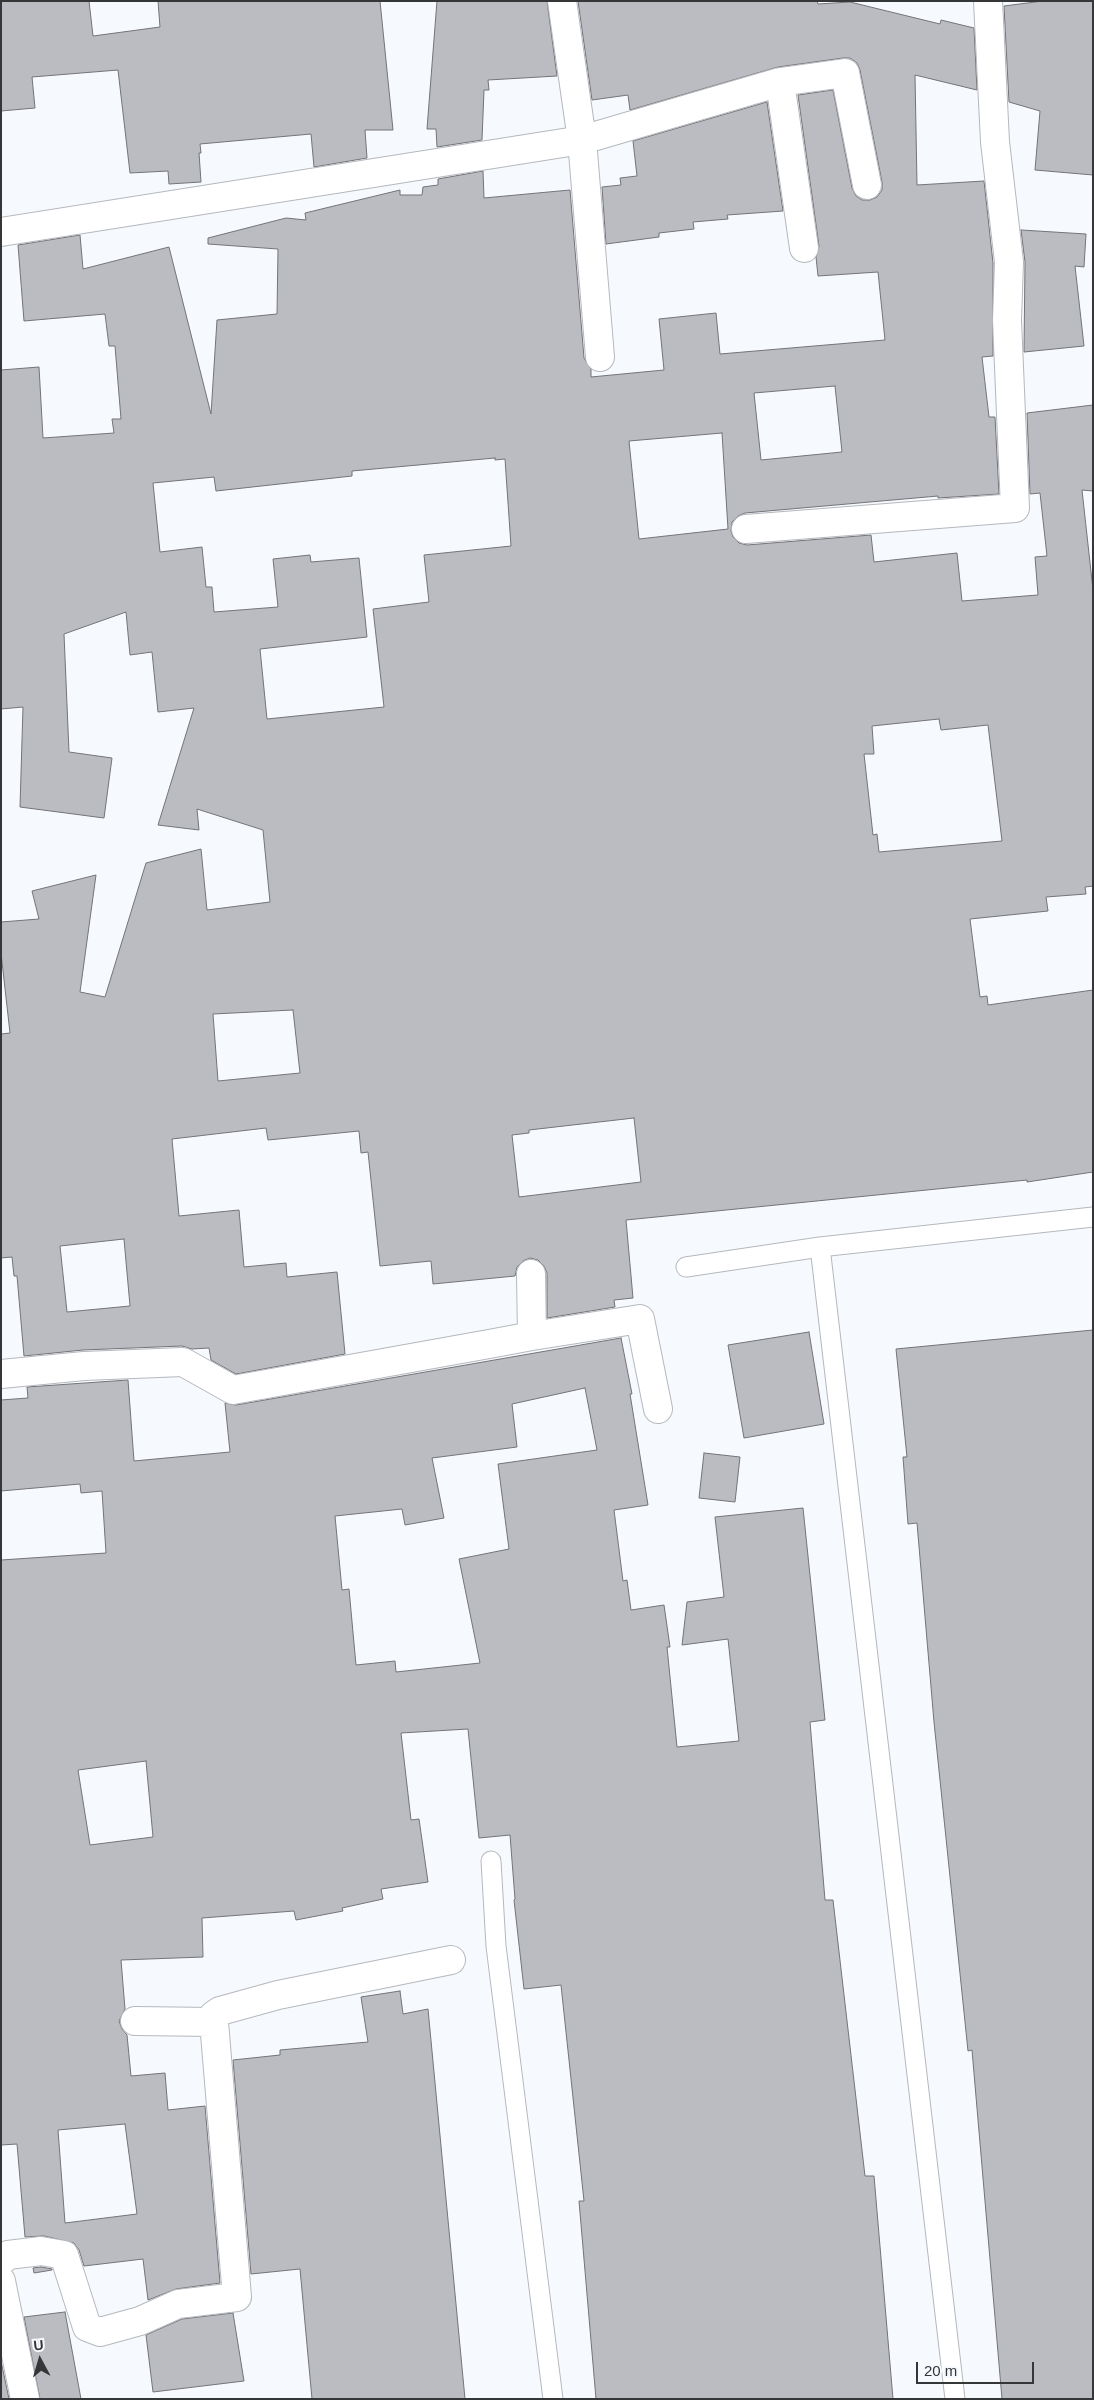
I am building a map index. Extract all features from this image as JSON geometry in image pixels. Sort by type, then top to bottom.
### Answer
[{"type":"street","points":[[562,1],[582,140],[600,357]]},
{"type":"street","points":[[746,529],[1014,508],[1006,320],[1009,262],[995,142],[988,1]]},
{"type":"street","points":[[1,232],[582,140],[780,82],[845,73],[867,184]]},
{"type":"street","points":[[780,82],[804,248]]},
{"type":"street","points":[[531,1274],[532,1336]]},
{"type":"street","points":[[1,1374],[84,1366],[183,1362],[233,1390],[532,1336],[640,1319],[658,1409]]},
{"type":"street","points":[[1,2261],[8,2255],[32,2252],[64,2255],[87,2327],[100,2332],[140,2321],[178,2304],[237,2297],[214,2015],[220,2010],[278,1995],[451,1960]]},
{"type":"street","points":[[135,2021],[214,2022]]},
{"type":"street","points":[[1,2281],[25,2399]]},
{"type":"lane","points":[[686,1267],[820,1247],[1093,1217]]},
{"type":"lane","points":[[820,1247],[956,2399]]},
{"type":"lane","points":[[491,1861],[496,1946],[552,2399]]},
{"type":"building","points":[[1,1],[89,1],[93,36],[160,27],[158,1],[380,1],[393,130],[365,130],[367,158],[314,167],[311,134],[200,144],[201,182],[169,184],[168,171],[130,173],[118,70],[32,77],[35,108],[1,111]]},
{"type":"building","points":[[437,1],[547,1],[557,76],[488,80],[489,90],[484,90],[482,140],[437,147],[436,129],[427,129]]},
{"type":"building","points":[[578,1],[817,1],[818,4],[850,2],[940,24],[941,20],[974,28],[977,90],[915,75],[917,185],[984,181],[993,263],[993,356],[982,357],[989,417],[995,417],[999,494],[938,498],[938,496],[745,513],[738,516],[732,522],[731,531],[733,537],[739,543],[747,545],[871,535],[874,562],[957,553],[962,601],[1038,595],[1035,557],[1047,556],[1040,493],[1030,494],[1027,413],[1093,405],[1093,491],[1082,490],[1093,590],[1093,886],[1085,887],[1086,894],[1046,897],[1048,911],[970,919],[980,997],[987,996],[988,1005],[1093,990],[1093,1172],[1027,1182],[1027,1180],[626,1220],[633,1298],[614,1300],[615,1307],[547,1318],[547,1273],[544,1266],[538,1260],[530,1258],[523,1261],[517,1267],[515,1276],[433,1284],[431,1261],[380,1266],[368,1152],[361,1153],[359,1131],[268,1140],[266,1128],[172,1139],[179,1216],[239,1210],[244,1267],[286,1263],[287,1277],[337,1272],[345,1354],[236,1374],[211,1360],[209,1348],[192,1349],[182,1346],[83,1350],[24,1356],[17,1276],[14,1276],[12,1257],[1,1258],[1,1034],[10,1033],[1,953],[1,922],[39,919],[32,891],[96,875],[80,992],[105,997],[146,863],[201,849],[207,910],[270,902],[263,830],[197,809],[199,830],[158,825],[194,708],[158,712],[152,652],[130,655],[126,612],[64,634],[69,752],[112,758],[104,818],[20,807],[23,707],[1,709],[1,370],[39,367],[43,438],[114,433],[112,419],[121,419],[115,346],[109,346],[105,314],[24,321],[18,245],[80,235],[83,269],[169,247],[211,414],[217,320],[277,314],[278,249],[208,244],[208,238],[286,218],[306,220],[305,213],[400,190],[400,195],[422,195],[423,187],[438,185],[438,179],[483,171],[484,198],[570,190],[584,358],[591,369],[591,377],[664,370],[659,319],[716,313],[720,354],[885,340],[878,272],[818,276],[816,257],[819,246],[798,95],[833,90],[852,188],[856,196],[862,200],[870,200],[877,197],[882,190],[882,182],[857,63],[850,58],[843,58],[778,67],[630,110],[628,95],[592,100]],"holes":[[[835,386],[842,452],[761,460],[754,393]],[[722,433],[728,529],[639,539],[629,441]],[[495,458],[495,460],[505,459],[511,546],[424,555],[429,602],[373,609],[384,707],[267,719],[260,649],[367,637],[359,558],[311,562],[310,555],[273,559],[278,607],[214,612],[212,587],[206,587],[202,547],[160,552],[153,483],[214,477],[216,491],[352,476],[352,471]],[[939,719],[941,730],[988,725],[1002,841],[879,852],[877,834],[873,835],[864,754],[874,754],[872,726]],[[293,1010],[300,1073],[218,1081],[213,1014]],[[634,1118],[641,1182],[519,1197],[512,1135],[529,1133],[529,1130]],[[124,1239],[130,1306],[67,1312],[60,1246]]]},
{"type":"building","points":[[1043,1],[1093,1],[1093,175],[1035,170],[1040,111],[1009,102],[1004,6]]},
{"type":"building","points":[[767,102],[783,211],[727,215],[728,219],[693,222],[694,229],[659,233],[659,237],[606,244],[602,187],[621,185],[620,178],[637,176],[633,141]]},
{"type":"building","points":[[1021,230],[1086,234],[1084,267],[1075,266],[1084,346],[1024,352],[1025,262]]},
{"type":"building","points":[[1093,1330],[1093,2399],[1002,2399],[972,2050],[968,2051],[934,1722],[917,1523],[908,1524],[903,1457],[907,1457],[896,1349]]},
{"type":"building","points":[[809,1332],[824,1424],[744,1438],[728,1345]]},
{"type":"building","points":[[621,1338],[632,1394],[630,1394],[648,1505],[614,1510],[623,1581],[627,1580],[631,1610],[664,1605],[670,1647],[667,1647],[677,1747],[739,1741],[728,1639],[682,1645],[687,1602],[724,1597],[715,1517],[803,1508],[825,1720],[810,1722],[825,1900],[833,1900],[865,2176],[874,2176],[893,2399],[596,2399],[579,2201],[584,2201],[561,1985],[524,1989],[514,1900],[510,1835],[479,1838],[468,1729],[401,1733],[411,1820],[419,1819],[428,1882],[381,1889],[383,1899],[342,1908],[343,1911],[296,1920],[294,1911],[202,1918],[203,1957],[121,1960],[125,2009],[119,2021],[127,2035],[131,2076],[165,2073],[168,2110],[205,2106],[220,2283],[176,2289],[148,2300],[143,2259],[84,2266],[79,2250],[74,2243],[44,2236],[25,2237],[17,2144],[1,2145],[1,1560],[106,1553],[102,1491],[81,1493],[80,1484],[1,1491],[1,1400],[28,1398],[27,1387],[128,1380],[134,1461],[230,1452],[225,1403],[236,1405]],"holes":[[[585,1388],[597,1450],[498,1464],[509,1549],[459,1559],[480,1663],[396,1672],[395,1661],[356,1665],[349,1589],[342,1590],[335,1516],[402,1509],[405,1525],[444,1518],[432,1458],[517,1447],[512,1404]],[[146,1761],[153,1837],[90,1845],[78,1770]],[[125,2124],[137,2214],[65,2223],[58,2130]]]},
{"type":"building","points":[[704,1453],[740,1457],[735,1502],[699,1498]]},
{"type":"building","points":[[400,1991],[403,2014],[428,2009],[465,2399],[312,2399],[300,2269],[251,2274],[233,2060],[280,2055],[280,2050],[368,2042],[361,1997]]},
{"type":"building","points":[[41,2267],[52,2270],[34,2273],[33,2268]]},
{"type":"building","points":[[65,2312],[81,2399],[40,2399],[24,2317]]},
{"type":"building","points":[[233,2313],[244,2381],[153,2392],[146,2335],[182,2319]]},
{"type":"building","points":[[1,2361],[9,2399],[1,2399]]}]
